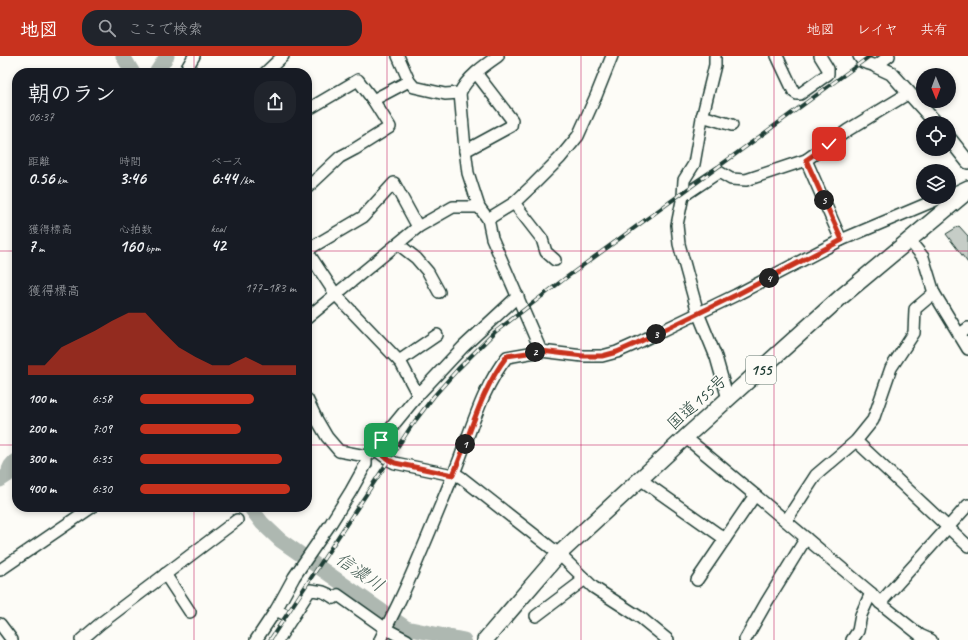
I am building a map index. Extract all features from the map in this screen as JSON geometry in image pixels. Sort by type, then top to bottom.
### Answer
[{"type":"highway","name":"国道155号","points":[[485,640],[559,554],[685,437],[841,297],[968,191]]},
{"type":"main road","points":[[876,66],[891,73],[930,116]]},
{"type":"main road","points":[[956,147],[968,162]]},
{"type":"street","points":[[187,68],[194,56]]},
{"type":"street","points":[[270,68],[283,56]]},
{"type":"street","points":[[398,56],[409,81],[414,87],[444,94],[460,93]]},
{"type":"street","points":[[498,56],[480,69],[463,87],[460,93],[468,173],[479,207],[488,219],[492,238],[541,351]]},
{"type":"street","points":[[488,219],[514,203],[560,158],[578,136],[612,56]]},
{"type":"street","points":[[715,56],[715,65],[702,116],[694,164],[684,180],[683,196],[677,225],[679,244],[698,313],[716,357],[728,399]]},
{"type":"street","points":[[777,56],[794,92],[800,94],[828,74],[828,69],[820,56]]},
{"type":"street","points":[[859,56],[863,62],[876,66],[889,56]]},
{"type":"street","points":[[465,150],[511,126],[512,120],[476,73]]},
{"type":"street","points":[[312,107],[358,80],[390,127],[340,157],[312,183]]},
{"type":"street","points":[[373,100],[409,81]]},
{"type":"street","points":[[683,196],[719,172],[732,179],[746,180],[806,160],[848,130],[909,93]]},
{"type":"street","points":[[702,116],[732,125]]},
{"type":"street","points":[[806,160],[842,240]]},
{"type":"street","points":[[312,248],[363,217],[394,183],[418,227]]},
{"type":"street","points":[[956,192],[968,186]]},
{"type":"street","points":[[514,203],[542,239],[546,252],[555,260]]},
{"type":"street","points":[[380,640],[399,603],[486,392],[502,362],[507,356],[541,351],[583,356],[602,356],[617,352],[736,295],[842,240],[927,204]]},
{"type":"street","points":[[312,314],[418,227],[453,207],[479,207]]},
{"type":"street","points":[[910,240],[922,258],[934,293],[963,332],[968,349]]},
{"type":"street","points":[[398,244],[416,258],[428,272],[439,292]]},
{"type":"street","points":[[312,259],[336,295],[399,361],[418,395]]},
{"type":"street","points":[[786,521],[816,475],[856,441],[873,420],[891,368],[914,334],[915,309],[934,293]]},
{"type":"street","points":[[312,409],[327,436],[339,451],[366,456],[376,450],[381,440],[418,395],[463,347],[518,296]]},
{"type":"street","points":[[399,361],[437,335]]},
{"type":"street","points":[[685,437],[871,593],[880,603],[920,635],[931,640]]},
{"type":"street","points":[[856,441],[968,546]]},
{"type":"street","points":[[376,450],[395,463],[453,474],[462,478],[559,554],[593,587],[641,618],[668,640]]},
{"type":"street","points":[[256,640],[276,610],[294,576],[331,523],[366,464],[366,456]]},
{"type":"street","points":[[640,479],[725,540]]},
{"type":"street","points":[[697,580],[755,495]]},
{"type":"street","points":[[880,603],[968,505]]},
{"type":"street","points":[[0,570],[85,512]]},
{"type":"street","points":[[87,639],[101,623],[237,520]]},
{"type":"street","points":[[745,640],[806,538]]},
{"type":"street","points":[[165,574],[190,612]]},
{"type":"street","points":[[536,616],[585,579]]},
{"type":"street","points":[[278,640],[310,590],[328,593],[334,598],[338,594],[407,640]]},
{"type":"street","points":[[852,640],[858,630],[861,616],[871,593]]},
{"type":"street","points":[[276,610],[292,618]]},
{"type":"street","points":[[0,624],[12,640]]},
{"type":"building","points":[[959,226],[968,236],[968,263],[946,234]]},
{"type":"waterway","points":[[123,56],[130,68]]},
{"type":"waterway","name":"信濃川","points":[[159,68],[167,56]]},
{"type":"waterway","points":[[0,480],[9,474],[9,470],[12,465]]},
{"type":"waterway","name":"信濃川","points":[[254,512],[262,523],[280,540],[406,628],[464,640]]},
{"type":"railway","points":[[270,640],[412,425],[434,396],[458,369],[495,332],[567,277],[870,56]]},
{"type":"route","points":[[381,440],[376,450],[395,463],[453,475],[486,392],[502,362],[507,356],[541,351],[583,356],[602,356],[617,352],[736,295],[842,240],[806,160],[829,144]]}]
